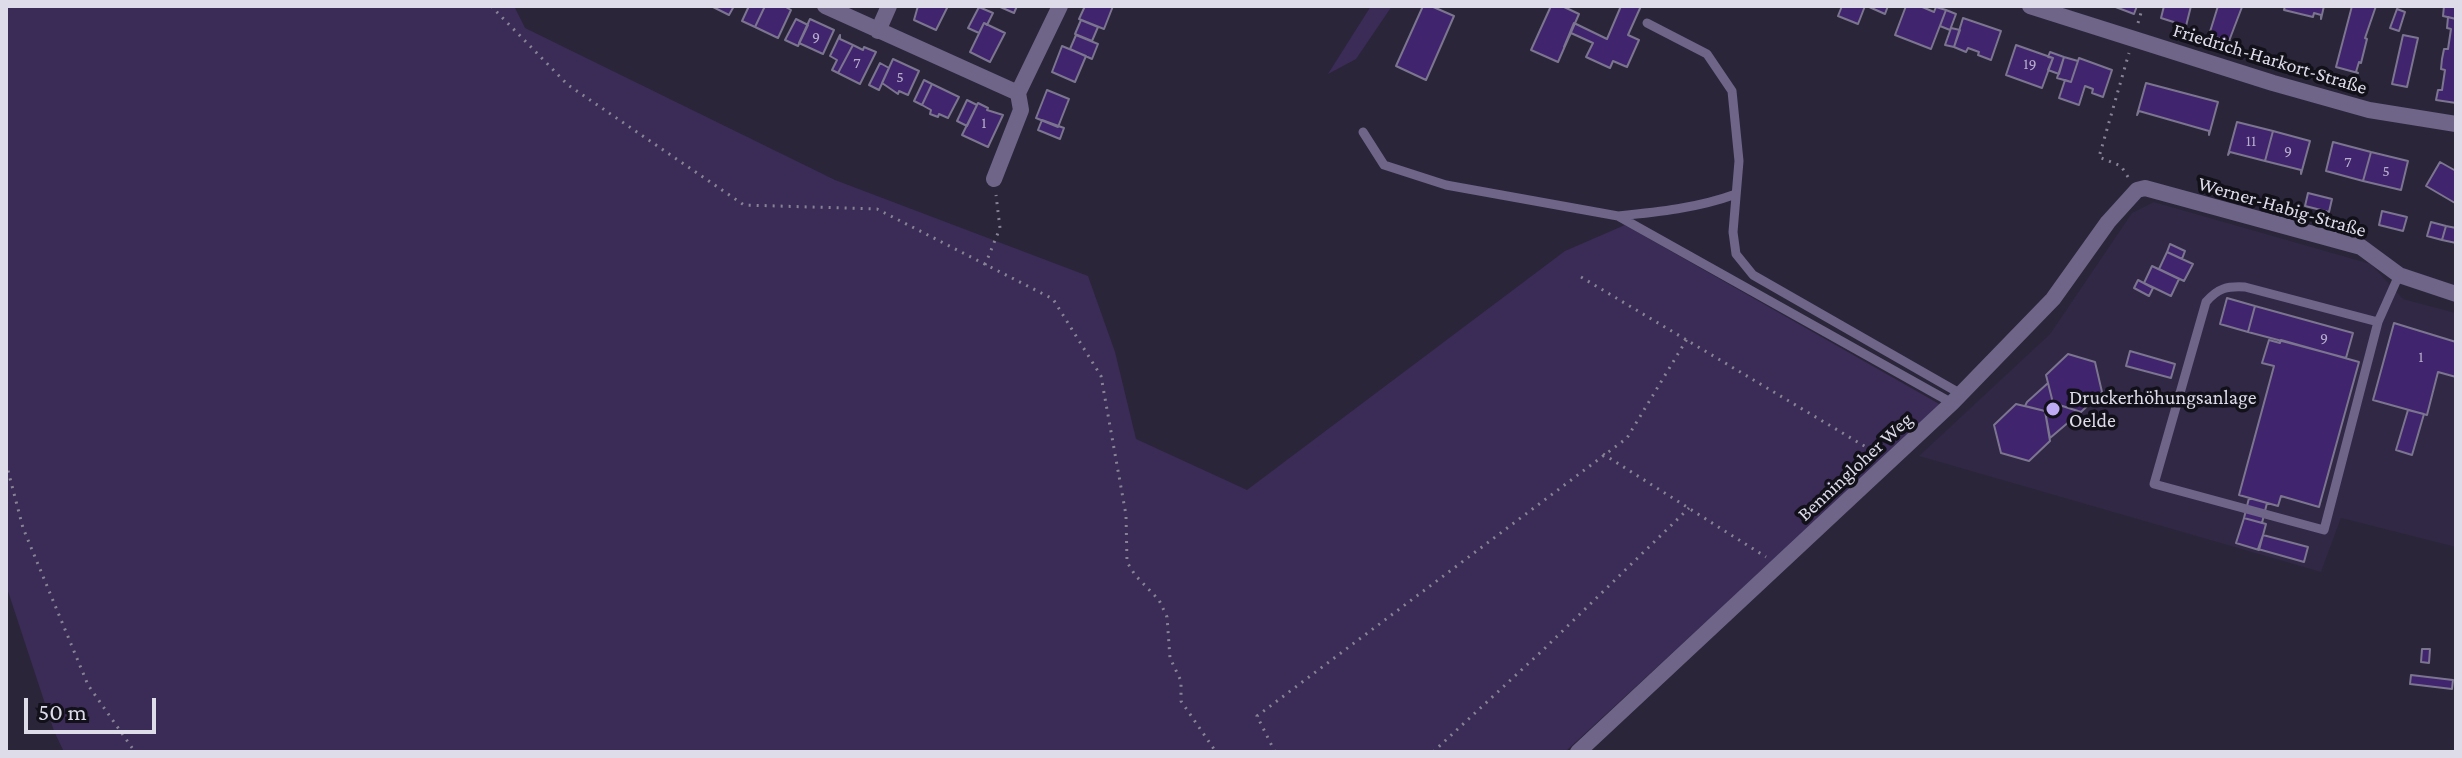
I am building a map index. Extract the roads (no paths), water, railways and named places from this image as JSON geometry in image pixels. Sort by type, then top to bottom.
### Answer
[{"type":"street","points":[[825,6],[1018,93]]},
{"type":"street","points":[[878,31],[889,6]]},
{"type":"street","points":[[994,179],[1021,110],[1018,93],[1060,6]]},
{"type":"street","name":"Friedrich-Harkort-Straße","points":[[2030,6],[2369,110],[2456,124]]},
{"type":"street","name":"Werner-Habig-Straße","points":[[2137,190],[2145,188],[2361,247],[2399,275],[2456,294]]},
{"type":"street","name":"Benningloher Weg","points":[[1578,752],[1957,399],[2053,299],[2108,222],[2137,190]]},
{"type":"lane","points":[[1647,23],[1707,54],[1732,91],[1739,161],[1733,232],[1736,254],[1753,275],[1957,399]]},
{"type":"lane","points":[[1363,132],[1384,165],[1446,185],[1618,216],[1666,211],[1736,194]]},
{"type":"lane","points":[[1618,216],[1957,399]]},
{"type":"lane","points":[[2378,322],[2245,287],[2229,286],[2216,290],[2206,302],[2154,484],[2324,530],[2378,322],[2399,275]]},
{"type":"place","name":"Druckerhöhungsanlage Oelde","points":[[2053,409]]}]
